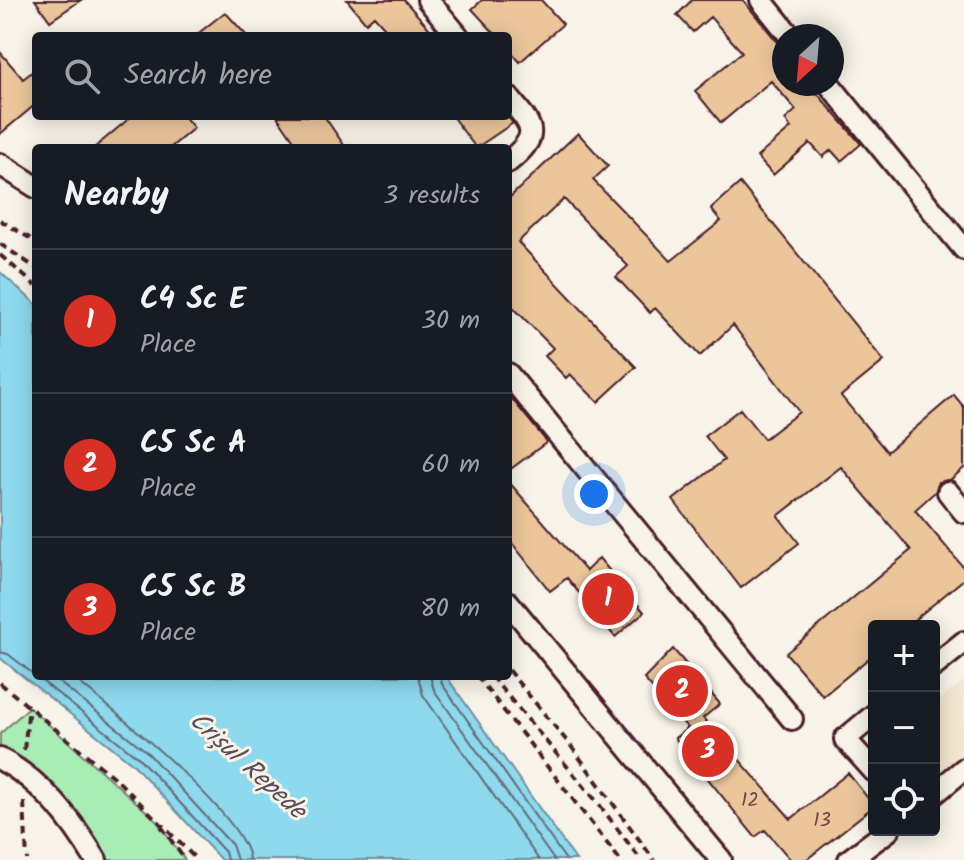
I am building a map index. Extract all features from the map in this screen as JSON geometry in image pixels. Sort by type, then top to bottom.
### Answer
[{"type":"street","points":[[428,0],[455,32]]},
{"type":"street","points":[[761,0],[780,24]]},
{"type":"street","points":[[839,96],[964,249]]},
{"type":"street","points":[[512,102],[531,126],[532,137],[512,159]]},
{"type":"street","points":[[0,164],[32,184]]},
{"type":"street","points":[[512,379],[792,719]]},
{"type":"street","points":[[948,492],[964,512]]},
{"type":"street","points":[[512,607],[721,860]]},
{"type":"street","points":[[940,661],[964,642]]},
{"type":"street","points":[[868,720],[845,739],[868,764]]},
{"type":"street","points":[[0,759],[22,771],[75,825],[96,860]]},
{"type":"street","points":[[940,789],[964,769]]},
{"type":"street","points":[[849,860],[881,836]]},
{"type":"path","points":[[0,220],[32,240]]},
{"type":"path","points":[[0,244],[32,265]]},
{"type":"path","points":[[0,255],[32,283]]},
{"type":"path","points":[[512,675],[571,746],[654,860]]},
{"type":"path","points":[[480,680],[620,860]]},
{"type":"path","points":[[494,680],[598,803],[641,860]]},
{"type":"path","points":[[0,684],[146,810],[185,860]]},
{"type":"path","points":[[0,684],[118,781],[197,860]]},
{"type":"shaded area","points":[[964,680],[964,757],[940,775],[940,764],[940,700]]},
{"type":"green space","points":[[29,707],[155,819],[185,860],[96,860],[0,759],[0,734]]},
{"type":"water","name":"Crișul Repede","points":[[0,272],[32,300],[32,680],[449,680],[576,860],[221,860],[133,764],[0,658]]},
{"type":"building","points":[[35,0],[81,0],[50,21]]},
{"type":"building","points":[[347,0],[404,0],[432,32],[388,32],[374,16],[366,23]]},
{"type":"building","points":[[482,0],[541,0],[563,24],[520,62],[512,53],[512,32],[493,32],[472,9]]},
{"type":"building","points":[[692,0],[743,0],[772,35],[772,82],[721,123],[695,91],[742,52],[710,17],[693,32],[677,15]]},
{"type":"building","points":[[225,12],[243,32],[200,32]]},
{"type":"building","points":[[0,52],[23,79],[32,72],[32,107],[0,134]]},
{"type":"building","points":[[784,96],[819,96],[861,144],[841,161],[831,150],[823,157],[810,143],[773,175],[757,157],[791,128],[785,120],[796,110]]},
{"type":"building","points":[[127,120],[187,120],[194,128],[175,144],[99,144]]},
{"type":"building","points":[[280,120],[327,120],[343,144],[296,144]]},
{"type":"building","points":[[455,120],[510,120],[513,123],[482,144],[473,144]]},
{"type":"building","points":[[578,133],[608,166],[593,180],[671,261],[721,221],[711,209],[740,183],[884,361],[841,396],[887,452],[954,395],[964,407],[964,468],[950,480],[939,482],[935,492],[915,510],[964,568],[964,579],[914,620],[868,620],[868,659],[823,696],[786,653],[911,550],[841,467],[778,516],[799,543],[741,588],[673,500],[724,460],[705,436],[740,409],[764,439],[799,412],[733,325],[700,356],[655,308],[650,313],[616,277],[628,266],[564,199],[518,242],[636,367],[598,402],[570,374],[566,378],[545,356],[553,348],[512,306],[512,195]]},
{"type":"building","points":[[512,399],[547,442],[512,468]]},
{"type":"building","points":[[512,486],[586,571],[599,558],[644,612],[615,637],[567,578],[550,591],[512,543]]},
{"type":"building","points":[[673,649],[720,704],[703,718],[791,819],[848,773],[868,798],[868,811],[806,860],[791,860],[765,830],[755,837],[675,738],[688,728],[644,679]]},
{"type":"place","name":"C4 Sc E","points":[[608,599]]},
{"type":"place","name":"C5 Sc A","points":[[682,691]]},
{"type":"place","name":"C5 Sc B","points":[[708,751]]}]
